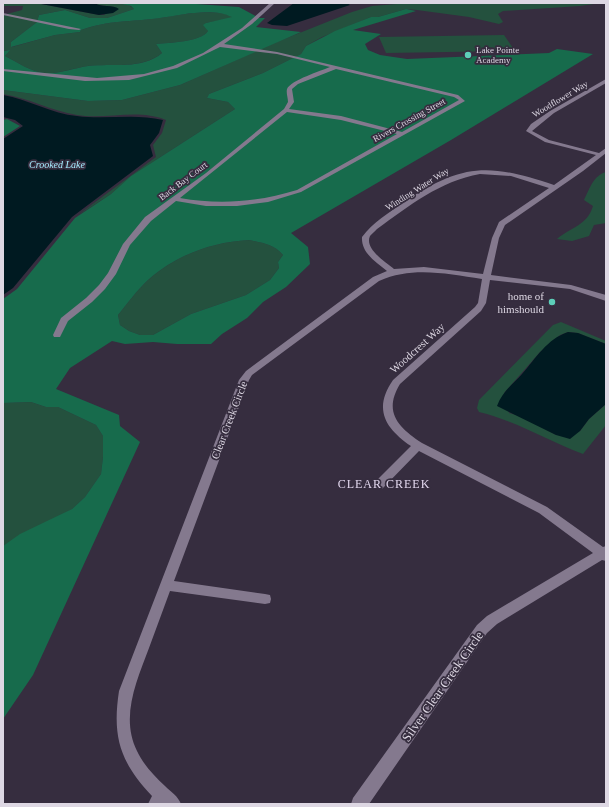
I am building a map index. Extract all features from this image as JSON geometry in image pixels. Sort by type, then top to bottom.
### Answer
[{"type":"street","points":[[3,70],[85,79],[120,79],[159,72],[219,46],[252,22],[262,11],[273,3]]},
{"type":"street","points":[[3,14],[19,15],[63,27],[79,29]]},
{"type":"street","name":"Rivers Crossing Street","points":[[174,199],[193,203],[230,204],[263,202],[283,197],[299,190],[403,134],[460,103],[462,100],[456,96],[277,53],[219,46]]},
{"type":"street","points":[[334,67],[296,83],[290,88],[289,96],[291,102],[286,110],[341,118],[403,134]]},
{"type":"street","name":"Woodflower Way","points":[[603,153],[546,141],[529,131],[531,127],[543,119],[606,81]]},
{"type":"street","name":"Back Bay Court","points":[[58,335],[64,320],[89,300],[112,274],[127,244],[136,231],[148,219],[286,110]]},
{"type":"street","name":"Woodcrest Way","points":[[603,153],[576,174],[553,187],[513,215],[499,228],[482,303],[478,309],[396,382],[388,395],[388,413],[392,422],[404,437],[418,446],[544,510],[605,553]]},
{"type":"street","name":"Winding Water Way","points":[[392,272],[372,254],[367,245],[366,236],[374,227],[451,178],[466,172],[492,171],[506,173],[553,187]]},
{"type":"street","name":"Clear Creek Circle","points":[[164,801],[143,776],[131,757],[125,740],[122,722],[126,691],[244,380],[249,373],[376,279],[392,272],[424,269],[571,286],[606,298]]},
{"type":"street","points":[[378,486],[418,446]]},
{"type":"street","name":"Silver Clear Creek Circle","points":[[359,804],[482,629],[492,620],[605,553]]},
{"type":"street","points":[[166,585],[265,599]]},
{"type":"green space","points":[[3,3],[36,3],[99,15],[104,15],[115,7],[98,5],[95,3],[121,3],[134,9],[107,18],[90,18],[65,10],[39,15],[37,22],[11,42],[12,47],[55,35],[80,32],[81,30],[101,24],[205,12],[232,16],[232,18],[206,23],[208,31],[199,38],[156,44],[162,53],[145,62],[126,65],[97,65],[61,72],[45,73],[29,69],[5,56],[9,50],[3,51],[3,15],[22,10],[23,6],[3,6]]},
{"type":"green space","points":[[118,3],[182,3],[239,7],[259,18],[265,18],[256,27],[301,32],[180,85],[122,100],[88,101],[3,90],[3,51],[10,50],[5,56],[29,69],[45,73],[62,72],[97,65],[136,64],[145,62],[162,53],[156,44],[199,38],[208,31],[203,25],[206,23],[232,17],[224,14],[206,12],[101,24],[81,30],[80,32],[55,35],[11,47],[11,42],[37,22],[39,15],[65,10],[90,18],[107,18],[134,9],[131,6]]},
{"type":"green space","points":[[409,3],[594,4],[503,11],[498,14],[503,22],[499,24],[469,17],[406,9],[378,17],[371,17],[322,37],[306,46],[301,54],[263,73],[209,94],[207,98],[228,102],[235,109],[131,176],[111,194],[78,215],[156,157],[153,145],[162,133],[166,120],[133,114],[99,116],[77,115],[58,111],[22,98],[3,94],[3,90],[88,101],[122,100],[180,85],[277,42],[352,12],[372,6]]},
{"type":"green space","points":[[406,9],[416,11],[353,30],[381,34],[365,44],[368,50],[380,55],[407,59],[549,53],[557,49],[593,54],[451,140],[291,233],[308,247],[310,264],[286,287],[263,302],[247,318],[222,334],[211,344],[153,342],[125,344],[112,341],[70,368],[56,389],[119,415],[120,426],[140,442],[33,675],[3,719],[3,546],[20,534],[72,509],[85,497],[101,474],[103,436],[96,425],[58,407],[46,407],[31,402],[3,403],[3,299],[17,289],[75,218],[111,194],[131,176],[235,109],[228,102],[207,98],[209,94],[263,73],[301,54],[306,46],[335,31],[371,17],[378,17]],"holes":[[[249,240],[272,246],[283,255],[278,262],[279,268],[270,280],[246,295],[191,314],[153,335],[140,335],[129,331],[120,325],[118,315],[132,297],[148,280],[170,263],[195,251],[208,247],[235,241]]]},
{"type":"green space","points":[[504,35],[515,51],[386,53],[379,37]]},
{"type":"green space","points":[[7,119],[20,126],[3,137],[3,120]]},
{"type":"green space","points":[[606,172],[606,223],[594,225],[589,236],[572,241],[557,239],[578,226],[587,218],[593,206],[584,200],[595,179]]},
{"type":"green space","points":[[249,240],[272,246],[283,255],[278,262],[279,268],[270,280],[246,295],[191,314],[153,335],[140,335],[129,331],[120,325],[118,315],[132,297],[148,280],[170,263],[195,251],[208,247],[235,241]]},
{"type":"green space","points":[[561,322],[606,341],[606,344],[578,333],[568,332],[560,335],[540,352],[504,393],[509,413],[523,417],[556,435],[580,431],[589,419],[606,404],[606,425],[583,454],[519,426],[479,412],[477,408],[479,400],[553,325]]},
{"type":"green space","points":[[31,402],[46,407],[58,407],[96,425],[103,436],[101,474],[85,497],[72,509],[3,546],[3,403]]},
{"type":"water","points":[[36,3],[95,3],[119,9],[113,13],[99,15]]},
{"type":"water","points":[[294,3],[347,3],[350,5],[287,26],[272,25],[267,23]]},
{"type":"water","name":"Crooked Lake","points":[[3,95],[68,115],[88,117],[141,117],[163,120],[159,133],[150,145],[153,156],[72,217],[13,288],[3,295],[3,139],[23,126],[15,120],[3,117]]},
{"type":"water","points":[[568,332],[578,333],[606,344],[606,404],[589,419],[580,431],[570,439],[556,435],[497,406],[505,392],[542,350],[554,339]]},
{"type":"place","name":"Lake Pointe Academy","points":[[468,55]]},
{"type":"place","name":"home of himshould","points":[[552,302]]},
{"type":"district","name":"CLEAR CREEK","points":[[384,484]]}]
